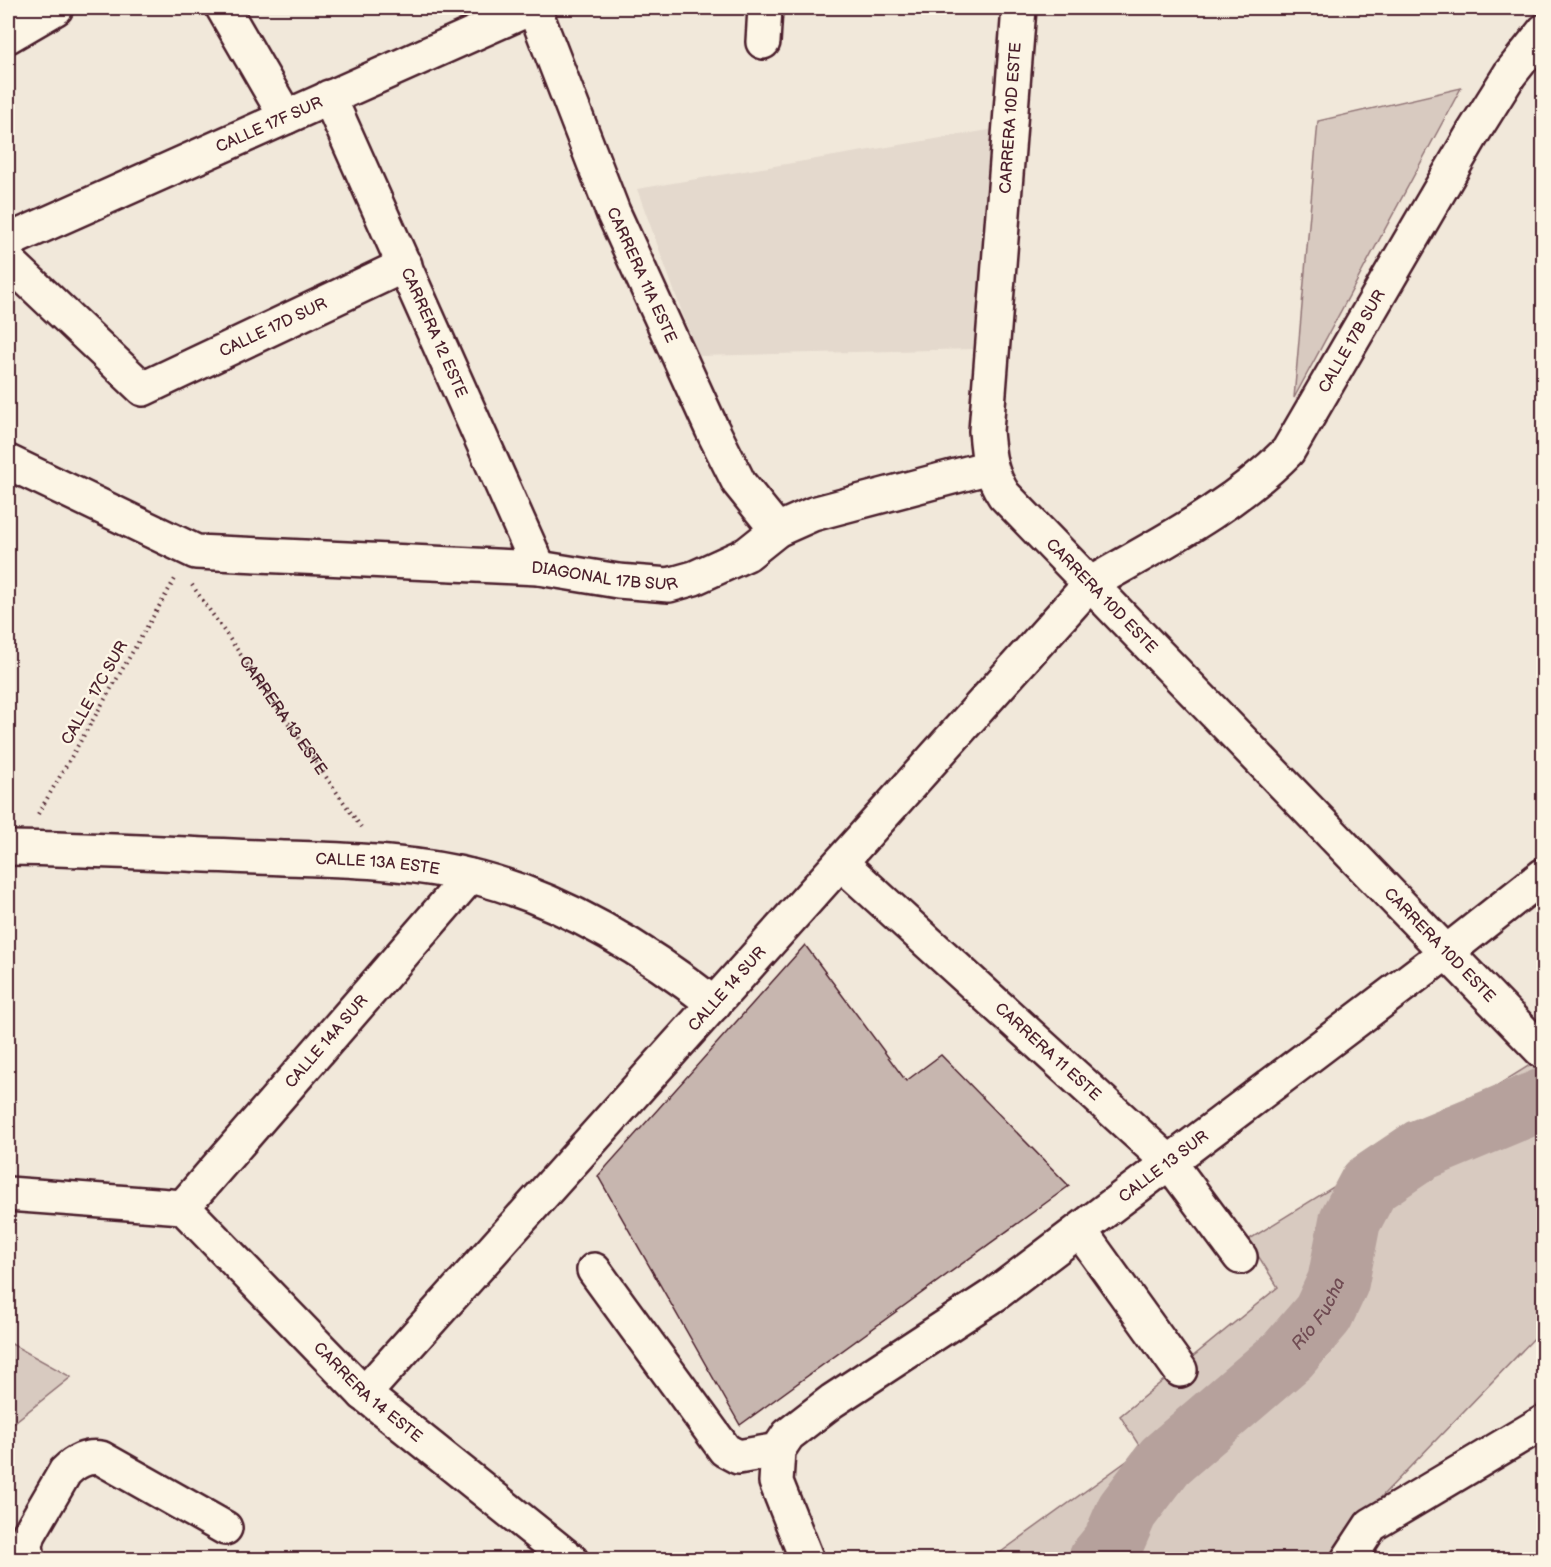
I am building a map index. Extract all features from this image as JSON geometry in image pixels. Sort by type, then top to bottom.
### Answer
[{"type":"street","points":[[8,36],[56,8]]},
{"type":"street","points":[[223,8],[286,117]]},
{"type":"street","name":"CALLE 17F SUR","points":[[8,241],[533,8]]},
{"type":"street","name":"CARRERA 11A ESTE","points":[[533,8],[613,212],[712,429],[739,483],[777,530]]},
{"type":"street","points":[[763,42],[765,8]]},
{"type":"street","name":"CARRERA 10D ESTE","points":[[1019,8],[986,430],[990,467],[1004,495],[1448,951],[1541,1050]]},
{"type":"street","name":"CALLE 17B SUR","points":[[1090,584],[1212,513],[1264,475],[1288,451],[1473,134],[1510,74],[1544,31]]},
{"type":"street","name":"CARRERA 12 ESTE","points":[[329,97],[539,568]]},
{"type":"street","name":"CALLE 17D SUR","points":[[8,261],[143,389],[405,266]]},
{"type":"street","points":[[8,462],[189,560]]},
{"type":"street","name":"DIAGONAL 17B SUR","points":[[189,560],[539,568],[618,581],[669,585],[694,578],[747,554],[777,530],[813,514],[990,467]]},
{"type":"street","name":"CALLE 14 SUR","points":[[364,1394],[1090,584]]},
{"type":"street","name":"CALLE 13A ESTE","points":[[13,848],[386,862],[470,876],[529,895],[585,920],[664,966],[714,1004]]},
{"type":"street","name":"CARRERA 11 ESTE","points":[[841,863],[1170,1163],[1240,1257]]},
{"type":"street","name":"CALLE 13 SUR","points":[[778,1450],[788,1435],[809,1417],[951,1325],[1080,1231],[1448,951],[1544,875]]},
{"type":"street","name":"CALLE 14A SUR","points":[[183,1207],[470,876]]},
{"type":"street","points":[[8,1194],[183,1207]]},
{"type":"street","name":"CARRERA 14 ESTE","points":[[183,1207],[364,1394],[572,1560]]},
{"type":"street","points":[[1080,1231],[1180,1370]]},
{"type":"street","points":[[594,1270],[725,1450],[738,1457],[778,1450],[776,1482],[807,1560]]},
{"type":"street","points":[[1348,1560],[1371,1525],[1544,1422]]},
{"type":"street","points":[[28,1560],[26,1545],[29,1534],[65,1472],[81,1460],[91,1457],[102,1458],[225,1528]]},
{"type":"path","name":"CALLE 17C SUR","points":[[13,848],[189,560]]},
{"type":"path","name":"CARRERA 13 ESTE","points":[[189,560],[386,862]]},
{"type":"shaded area","points":[[1461,88],[1294,398],[1318,121]]},
{"type":"shaded area","points":[[995,129],[973,349],[698,356],[637,189]]},
{"type":"shaded area","points":[[1543,1052],[1543,1329],[1383,1495],[1334,1559],[990,1560],[1142,1450],[1120,1416],[1278,1287],[1248,1240],[1527,1067]]},
{"type":"shaded area","points":[[8,1342],[71,1377],[12,1424],[8,1422]]},
{"type":"building","points":[[805,945],[906,1081],[941,1055],[1069,1186],[740,1425],[598,1176]]},
{"type":"waterway","name":"Río Fucha","points":[[1099,1560],[1113,1543],[1127,1511],[1165,1461],[1288,1355],[1323,1314],[1338,1282],[1350,1221],[1369,1185],[1421,1150],[1544,1099]]}]
